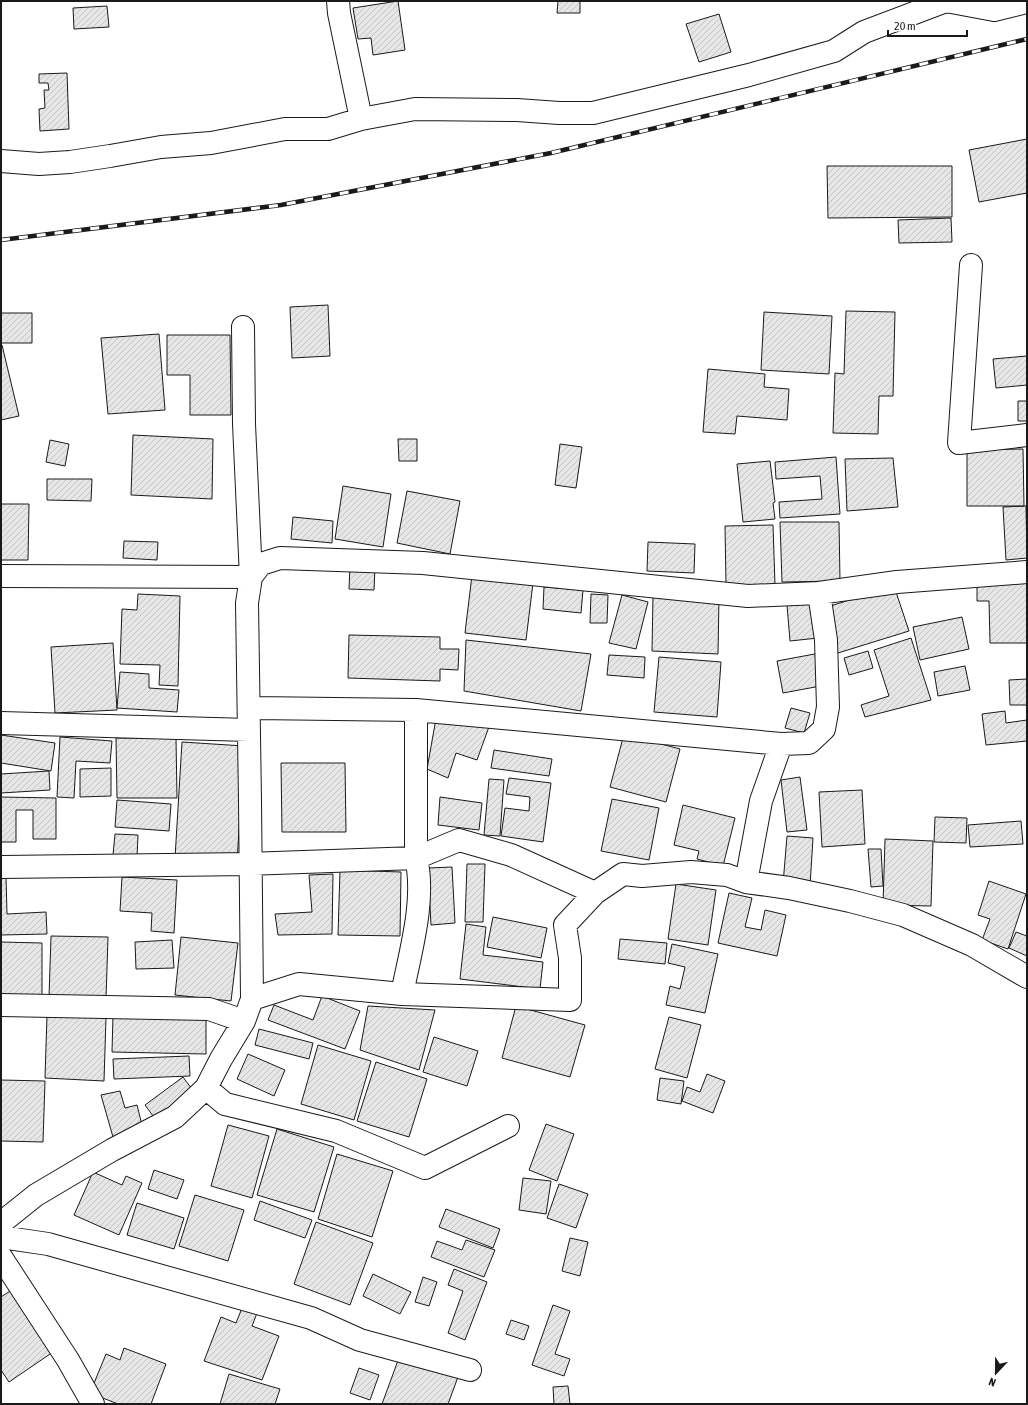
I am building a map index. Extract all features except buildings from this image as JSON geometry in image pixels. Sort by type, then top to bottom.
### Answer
[{"type":"street","points":[[338,1],[339,13],[360,119]]},
{"type":"street","points":[[1,161],[38,164],[70,162],[161,147],[211,143],[285,129],[328,129],[360,119],[415,109],[516,110],[559,114],[592,113],[749,75],[834,51],[864,32],[946,1],[994,10],[1027,2]]},
{"type":"street","points":[[971,265],[959,443],[1027,436]]},
{"type":"street","points":[[1,1223],[36,1195],[112,1150],[175,1117],[206,1088],[221,1059],[244,1021],[252,999],[247,603],[251,577],[244,424],[243,327]]},
{"type":"street","points":[[251,577],[261,564],[280,558],[423,563],[748,596],[818,593],[897,582],[1027,572]]},
{"type":"street","points":[[1,576],[251,577]]},
{"type":"street","points":[[249,708],[416,710],[781,744],[810,743],[824,729],[828,707],[826,640],[818,593]]},
{"type":"street","points":[[402,994],[418,917],[418,869],[416,858],[416,710]]},
{"type":"street","points":[[1,723],[249,730]]},
{"type":"street","points":[[746,882],[761,801],[781,744]]},
{"type":"street","points":[[1,867],[250,864],[416,858],[459,840],[511,855],[594,894]]},
{"type":"street","points":[[252,999],[299,984],[402,994],[570,1000],[570,958],[565,925],[594,894],[623,874],[642,876],[691,872],[727,875],[746,882],[789,888],[850,901],[904,915],[972,945],[1027,977]]},
{"type":"street","points":[[1,1005],[209,1009],[244,1021]]},
{"type":"street","points":[[206,1088],[225,1104],[336,1131],[425,1168],[508,1126]]},
{"type":"street","points":[[1,1237],[48,1244],[311,1318],[360,1340],[470,1370]]},
{"type":"street","points":[[1,1257],[68,1360],[93,1404]]},
{"type":"railway","points":[[1,240],[281,205],[551,153],[1027,39]]}]
